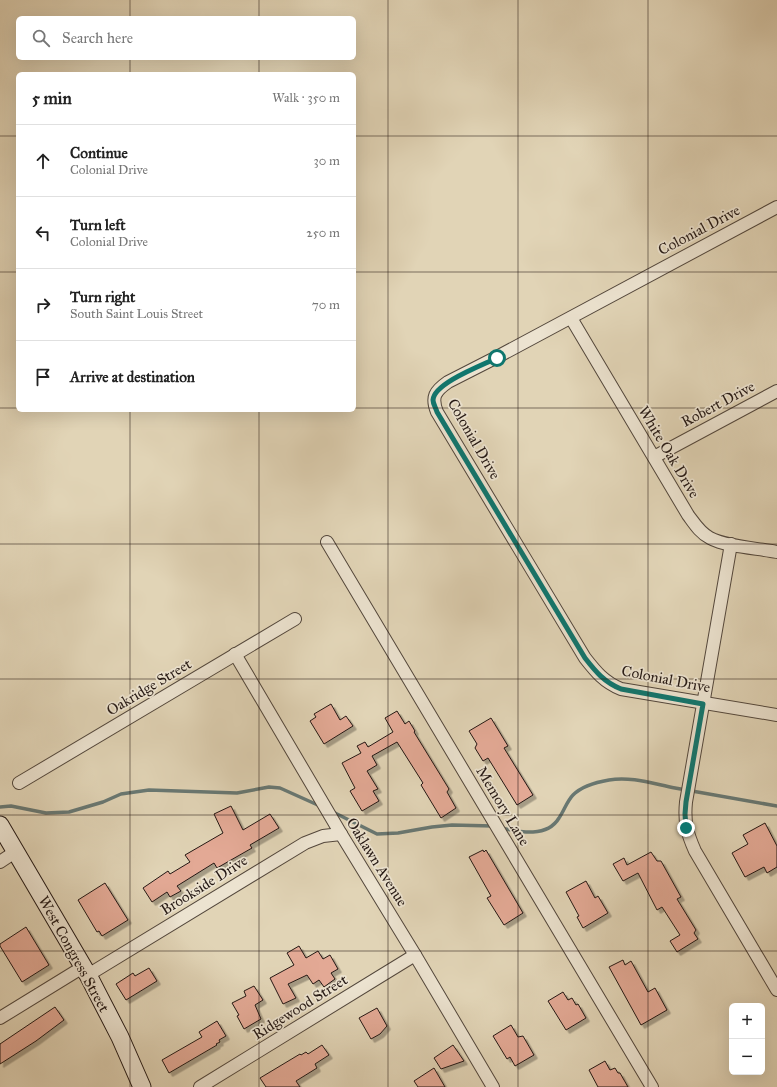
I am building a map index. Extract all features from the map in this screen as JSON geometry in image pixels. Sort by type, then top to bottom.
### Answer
[{"type":"main road","name":"West Congress Street","points":[[0,825],[86,971],[120,1037],[142,1087]]},
{"type":"street","name":"Colonial Drive","points":[[777,206],[571,318],[448,382],[435,394],[433,400],[437,412],[585,658],[599,675],[610,684],[621,689],[703,704],[777,715]]},
{"type":"street","name":"White Oak Drive","points":[[571,318],[695,525],[709,538],[722,543],[777,552]]},
{"type":"street","name":"Robert Drive","points":[[654,457],[777,391]]},
{"type":"street","name":"Memory Lane","points":[[327,542],[652,1087]]},
{"type":"street","points":[[731,544],[685,814],[688,834],[695,851],[773,975],[777,990]]},
{"type":"street","name":"Oakridge Street","points":[[19,783],[295,619]]},
{"type":"street","name":"Oaklawn Avenue","points":[[235,654],[341,834],[416,955],[493,1087]]},
{"type":"street","name":"Brookside Drive","points":[[0,1018],[86,971],[305,843],[323,836],[341,834]]},
{"type":"street","points":[[0,862],[15,852]]},
{"type":"street","name":"Ridgewood Street","points":[[200,1087],[416,955]]},
{"type":"building","points":[[331,704],[340,720],[346,716],[353,726],[324,744],[310,721],[316,717],[314,714]]},
{"type":"building","points":[[397,711],[405,724],[409,721],[415,731],[414,732],[449,789],[447,792],[456,808],[441,818],[421,785],[423,783],[397,742],[372,756],[377,765],[367,771],[378,789],[373,791],[379,801],[362,811],[350,791],[355,788],[342,763],[361,753],[357,746],[365,742],[368,747],[393,732],[385,718]]},
{"type":"building","points":[[491,718],[508,746],[504,748],[533,795],[517,805],[488,758],[483,761],[475,748],[477,744],[469,731]]},
{"type":"building","points":[[231,806],[243,830],[270,814],[279,828],[250,845],[252,848],[217,868],[214,863],[177,886],[181,891],[170,897],[167,892],[152,902],[143,888],[168,871],[170,874],[190,862],[185,855],[223,833],[214,814]]},
{"type":"building","points":[[765,823],[777,846],[777,867],[767,873],[764,867],[745,877],[732,853],[748,844],[743,835]]},
{"type":"building","points":[[483,850],[484,852],[486,850],[523,913],[504,925],[487,898],[491,896],[469,857]]},
{"type":"building","points":[[651,852],[657,861],[661,861],[681,897],[677,899],[696,930],[694,933],[698,939],[677,952],[670,941],[680,935],[662,907],[657,910],[638,873],[623,881],[613,864],[624,858],[627,865]]},
{"type":"building","points":[[586,881],[595,898],[598,896],[608,913],[583,928],[577,917],[579,916],[566,892]]},
{"type":"building","points":[[105,883],[128,920],[102,936],[99,931],[97,932],[78,900]]},
{"type":"building","points":[[26,927],[49,965],[22,982],[0,944]]},
{"type":"building","points":[[299,946],[306,958],[318,951],[323,959],[330,955],[338,969],[331,973],[335,979],[324,987],[319,980],[313,984],[307,975],[288,984],[296,998],[283,1004],[270,978],[294,965],[287,953]]},
{"type":"building","points":[[623,960],[625,965],[631,961],[648,992],[655,988],[667,1010],[641,1025],[609,967]]},
{"type":"building","points":[[149,968],[157,981],[126,1000],[116,984],[133,973],[135,976]]},
{"type":"building","points":[[254,986],[263,1000],[255,1005],[261,1019],[244,1029],[237,1016],[239,1015],[232,1003],[246,996],[244,991]]},
{"type":"building","points":[[563,992],[568,1000],[572,998],[576,1005],[578,1004],[586,1018],[566,1030],[548,1001]]},
{"type":"building","points":[[55,1007],[64,1020],[36,1041],[0,1064],[0,1044]]},
{"type":"building","points":[[377,1008],[387,1026],[380,1034],[371,1039],[359,1018]]},
{"type":"building","points":[[217,1021],[226,1036],[219,1040],[220,1042],[216,1044],[217,1045],[169,1073],[162,1060],[202,1037],[199,1032]]},
{"type":"building","points":[[511,1025],[518,1037],[523,1036],[534,1055],[515,1066],[510,1057],[507,1059],[493,1036]]},
{"type":"building","points":[[322,1045],[329,1055],[315,1064],[317,1068],[296,1081],[300,1087],[266,1087],[260,1078],[300,1054],[301,1055],[306,1052],[308,1054]]},
{"type":"building","points":[[453,1045],[464,1061],[441,1069],[434,1058]]},
{"type":"building","points":[[605,1061],[610,1070],[615,1068],[618,1073],[620,1073],[628,1087],[598,1087],[589,1070]]},
{"type":"building","points":[[434,1068],[445,1087],[418,1087],[414,1081]]},
{"type":"waterway","points":[[501,828],[525,832],[548,829],[559,818],[569,800],[577,792],[595,783],[617,779],[642,781],[777,806]]},
{"type":"waterway","points":[[0,807],[11,806],[46,813],[69,812],[103,802],[121,794],[149,790],[237,793],[269,787],[280,788],[320,806]]},
{"type":"waterway","points":[[333,812],[377,834],[398,833],[452,825],[493,826]]},
{"type":"route","points":[[497,358],[442,386],[435,394],[433,400],[437,412],[585,658],[599,675],[610,684],[621,689],[703,704],[686,802],[686,828]]}]
